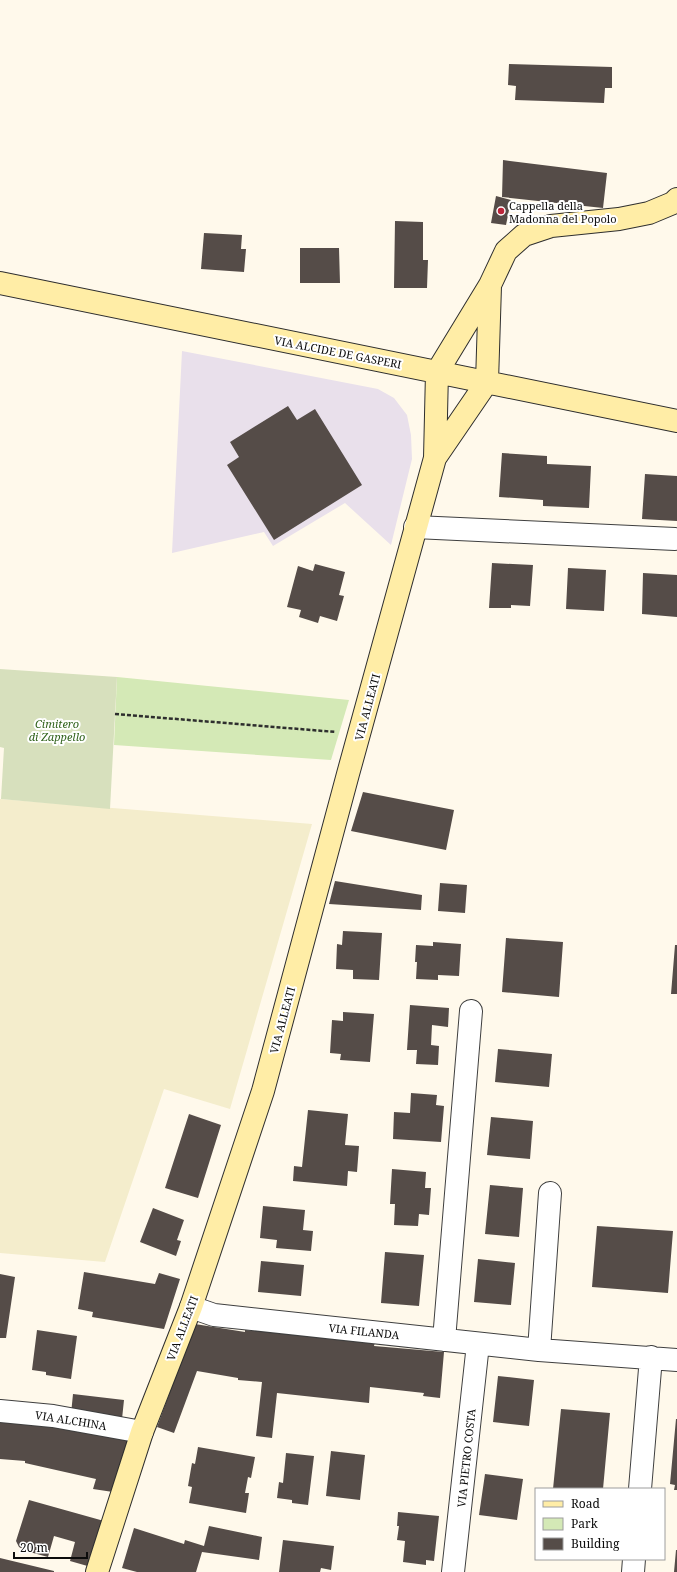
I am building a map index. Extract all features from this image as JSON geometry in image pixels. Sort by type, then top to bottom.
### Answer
[{"type":"street","points":[[437,372],[490,285],[506,251],[524,235],[551,226],[619,220],[649,213],[673,203],[677,199]]},
{"type":"street","name":"VIA ALCIDE DE GASPERI","points":[[0,283],[677,421]]},
{"type":"street","points":[[487,382],[490,285]]},
{"type":"street","name":"VIA ALLEATI","points":[[97,1572],[142,1432],[191,1307],[264,1091],[415,527],[435,458],[437,372]]},
{"type":"street","name":"VIA ALLEATI","points":[[435,458],[487,382]]},
{"type":"street","points":[[415,527],[675,539]]},
{"type":"street","points":[[444,1340],[471,1011]]},
{"type":"street","points":[[539,1350],[550,1193]]},
{"type":"street","name":"VIA FILANDA","points":[[191,1307],[214,1315],[478,1344],[677,1360]]},
{"type":"street","name":"VIA PIETRO COSTA","points":[[453,1572],[478,1344]]},
{"type":"street","points":[[640,1488],[651,1357]]},
{"type":"street","name":"VIA ALCHINA","points":[[0,1411],[53,1416],[142,1432]]},
{"type":"street","points":[[633,1572],[634,1560]]},
{"type":"path","points":[[115,714],[360,734]]},
{"type":"shaded area","points":[[182,351],[378,389],[394,398],[407,415],[411,435],[412,459],[391,545],[345,503],[273,546],[264,532],[172,553]]},
{"type":"shaded area","points":[[0,799],[312,824],[230,1109],[164,1089],[105,1262],[0,1253]]},
{"type":"green space","name":"Cimitero di Zappello","points":[[0,669],[117,677],[110,809],[1,799],[4,748],[0,747]]},
{"type":"green space","points":[[117,677],[349,700],[331,760],[114,745]]},
{"type":"building","points":[[509,64],[612,67],[612,88],[605,88],[604,103],[515,100],[516,86],[508,85]]},
{"type":"building","points":[[503,160],[607,173],[603,208],[502,197]]},
{"type":"building","name":"Cappella della Madonna del Popolo","points":[[496,196],[511,200],[506,225],[491,223]]},
{"type":"building","points":[[395,221],[423,222],[423,260],[428,260],[427,288],[394,288]]},
{"type":"building","points":[[204,233],[242,235],[241,249],[246,249],[244,272],[201,269]]},
{"type":"building","points":[[300,248],[339,248],[340,283],[300,283]]},
{"type":"building","points":[[288,406],[297,420],[315,409],[362,485],[274,540],[227,465],[239,457],[230,442]]},
{"type":"building","points":[[502,453],[547,456],[547,464],[591,466],[589,508],[543,506],[543,500],[499,497]]},
{"type":"building","points":[[645,474],[677,476],[677,521],[642,519]]},
{"type":"building","points":[[492,563],[533,565],[530,606],[511,605],[511,608],[489,608]]},
{"type":"building","points":[[315,564],[345,572],[339,595],[344,596],[337,621],[320,616],[318,623],[299,617],[301,610],[287,607],[298,566],[313,571]]},
{"type":"building","points":[[568,568],[606,570],[604,611],[566,609]]},
{"type":"building","points":[[643,573],[677,575],[677,617],[642,614]]},
{"type":"building","points":[[363,792],[454,810],[446,850],[351,831]]},
{"type":"building","points":[[335,881],[422,895],[421,910],[329,904]]},
{"type":"building","points":[[440,883],[467,885],[465,913],[438,911]]},
{"type":"building","points":[[343,931],[382,933],[379,980],[353,979],[353,970],[336,969],[337,944],[342,945]]},
{"type":"building","points":[[506,938],[563,942],[559,997],[502,992]]},
{"type":"building","points":[[433,942],[461,944],[459,976],[438,975],[438,980],[416,979],[416,945],[433,946]]},
{"type":"building","points":[[675,945],[677,945],[677,994],[671,994]]},
{"type":"building","points":[[410,1005],[449,1008],[448,1027],[432,1025],[431,1045],[439,1046],[438,1065],[416,1064],[417,1050],[407,1050]]},
{"type":"building","points":[[343,1012],[374,1014],[370,1062],[340,1060],[341,1054],[330,1053],[332,1020],[343,1021]]},
{"type":"building","points":[[498,1049],[552,1054],[549,1087],[495,1082]]},
{"type":"building","points":[[411,1093],[437,1095],[436,1105],[444,1106],[441,1142],[393,1139],[394,1112],[410,1113]]},
{"type":"building","points":[[308,1110],[348,1114],[345,1145],[359,1146],[357,1172],[348,1171],[347,1186],[293,1181],[294,1166],[302,1167]]},
{"type":"building","points":[[189,1114],[221,1125],[198,1198],[165,1188]]},
{"type":"building","points":[[491,1117],[533,1121],[530,1159],[487,1155]]},
{"type":"building","points":[[392,1169],[426,1172],[425,1188],[431,1188],[429,1215],[419,1214],[418,1226],[394,1225],[395,1204],[390,1204]]},
{"type":"building","points":[[490,1185],[523,1188],[519,1237],[485,1234]]},
{"type":"building","points":[[263,1206],[305,1210],[303,1230],[313,1231],[311,1251],[276,1248],[277,1240],[260,1238]]},
{"type":"building","points":[[153,1208],[184,1220],[177,1240],[181,1241],[176,1256],[140,1242]]},
{"type":"building","points":[[597,1226],[673,1231],[668,1293],[592,1287]]},
{"type":"building","points":[[385,1252],[424,1255],[419,1306],[381,1303]]},
{"type":"building","points":[[478,1259],[515,1263],[511,1305],[474,1302]]},
{"type":"building","points":[[261,1261],[304,1265],[301,1296],[258,1292]]},
{"type":"building","points":[[84,1272],[155,1284],[159,1273],[180,1279],[164,1329],[92,1317],[93,1312],[78,1309]]},
{"type":"building","points":[[0,1274],[15,1277],[6,1338],[0,1338]]},
{"type":"building","points":[[195,1324],[245,1332],[245,1330],[375,1342],[374,1346],[444,1352],[440,1398],[423,1396],[424,1393],[370,1387],[369,1403],[277,1393],[272,1438],[256,1436],[262,1382],[238,1380],[238,1378],[197,1371],[174,1433],[157,1427]]},
{"type":"building","points":[[37,1330],[77,1336],[71,1379],[46,1375],[46,1372],[32,1370]]},
{"type":"building","points":[[498,1376],[534,1380],[529,1426],[493,1422]]},
{"type":"building","points":[[73,1394],[124,1400],[122,1419],[71,1414]]},
{"type":"building","points":[[561,1409],[610,1413],[603,1488],[553,1488]]},
{"type":"building","points":[[0,1418],[129,1437],[113,1492],[93,1489],[96,1479],[25,1463],[25,1461],[0,1459]]},
{"type":"building","points":[[676,1419],[677,1490],[674,1490],[675,1485],[670,1484]]},
{"type":"building","points":[[198,1447],[255,1457],[251,1478],[248,1477],[245,1493],[249,1493],[246,1513],[189,1503],[192,1487],[188,1486],[192,1463],[195,1464]]},
{"type":"building","points":[[331,1451],[365,1455],[360,1500],[326,1496]]},
{"type":"building","points":[[286,1453],[314,1456],[308,1505],[292,1503],[292,1500],[277,1498],[279,1482],[283,1483]]},
{"type":"building","points":[[485,1474],[523,1479],[517,1520],[479,1515]]},
{"type":"building","points":[[29,1500],[104,1521],[91,1567],[70,1561],[75,1542],[54,1536],[48,1557],[26,1551],[19,1547],[16,1541]]},
{"type":"building","points":[[398,1512],[439,1516],[434,1561],[426,1560],[426,1565],[403,1562],[405,1541],[397,1540],[399,1526],[397,1526]]},
{"type":"building","points":[[209,1526],[262,1537],[259,1560],[202,1552],[196,1572],[137,1572],[122,1568],[134,1528],[184,1544],[185,1540],[204,1546]]},
{"type":"building","points":[[283,1540],[334,1546],[331,1570],[321,1568],[320,1572],[279,1572]]},
{"type":"building","points":[[676,1550],[677,1572],[674,1572]]},
{"type":"building","points":[[0,1558],[54,1571],[54,1572],[0,1572]]},
{"type":"place","name":"Cappella della Madonna del Popolo","points":[[501,211]]}]
